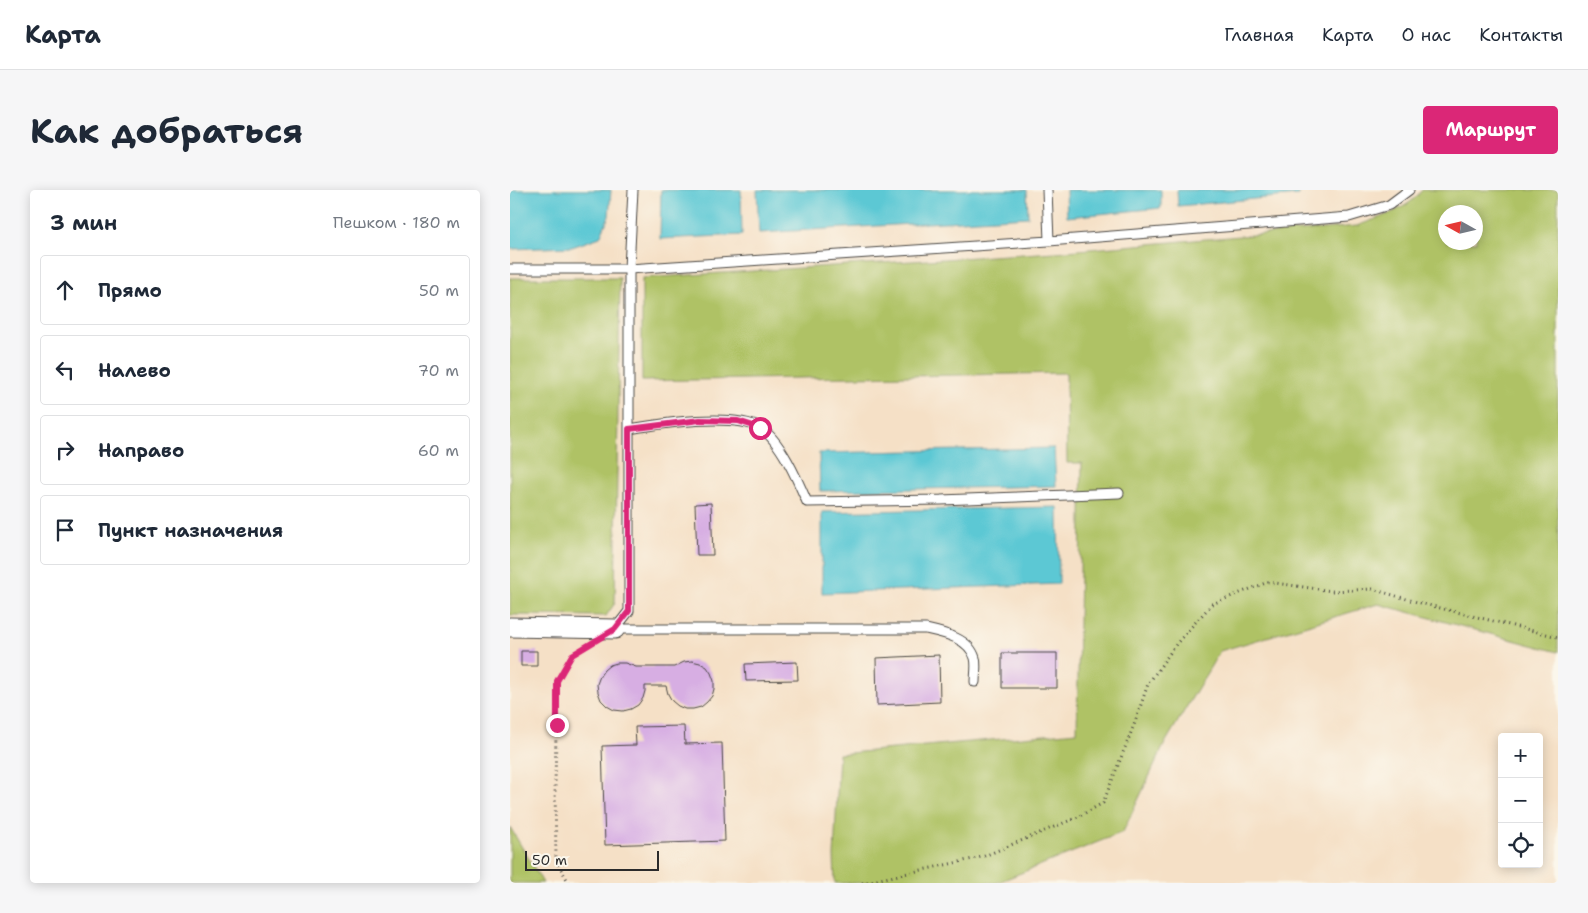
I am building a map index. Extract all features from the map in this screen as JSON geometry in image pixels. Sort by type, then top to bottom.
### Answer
[{"type":"street","points":[[510,627],[615,629]]},
{"type":"lane","points":[[615,629],[629,611],[629,269],[633,190]]},
{"type":"lane","points":[[1047,190],[1049,241]]},
{"type":"lane","points":[[510,269],[629,269],[1049,241],[1350,217],[1388,205],[1409,190]]},
{"type":"lane","points":[[629,429],[700,420],[738,421],[760,428],[772,439],[790,464],[807,502],[941,500],[1119,493]]},
{"type":"lane","points":[[615,629],[926,629],[949,634],[969,646],[975,659],[975,682]]},
{"type":"path","points":[[862,883],[982,857],[1078,817],[1103,803],[1148,684],[1177,643],[1212,604],[1268,582],[1332,591],[1372,589],[1558,638]]},
{"type":"path","points":[[569,883],[556,860],[557,681],[572,655],[615,629]]},
{"type":"green space","points":[[1422,190],[1558,190],[1558,652],[1378,604],[1220,651],[1165,743],[1123,832],[996,883],[835,883],[834,856],[839,754],[1077,732],[1082,463],[1067,463],[1066,373],[642,381],[642,278],[1055,252],[1357,226],[1409,203]]},
{"type":"green space","points":[[510,278],[620,278],[615,603],[606,616],[510,615]]},
{"type":"green space","points":[[510,827],[543,883],[510,883]]},
{"type":"water","points":[[510,190],[611,190],[609,216],[600,237],[572,247],[510,249]]},
{"type":"water","points":[[661,190],[741,190],[742,235],[660,239]]},
{"type":"water","points":[[757,190],[1027,190],[1028,217],[759,233]]},
{"type":"water","points":[[1066,190],[1161,190],[1161,208],[1067,217]]},
{"type":"water","points":[[1177,190],[1298,190],[1298,195],[1178,206]]},
{"type":"water","points":[[1054,448],[1056,486],[820,491],[819,453]]},
{"type":"water","points":[[1058,507],[1059,584],[822,593],[822,512]]},
{"type":"building","points":[[711,503],[713,555],[697,555],[695,504]]},
{"type":"building","points":[[521,651],[537,651],[537,666],[521,666]]},
{"type":"building","points":[[1002,653],[1057,653],[1057,688],[1002,688]]},
{"type":"building","points":[[939,655],[940,702],[877,705],[876,658]]},
{"type":"building","points":[[692,661],[707,667],[714,681],[712,696],[701,707],[685,709],[678,706],[672,701],[666,686],[645,686],[643,698],[638,705],[623,711],[614,710],[601,700],[597,684],[604,670],[610,665],[625,663],[636,667],[674,667],[684,662]]},
{"type":"building","points":[[797,662],[798,680],[746,681],[745,664]]},
{"type":"building","points":[[684,726],[685,744],[722,743],[725,841],[605,845],[602,746],[636,745],[635,727]]},
{"type":"route","points":[[557,725],[557,681],[572,655],[615,629],[629,611],[629,429],[700,420],[738,421],[760,428]]}]
